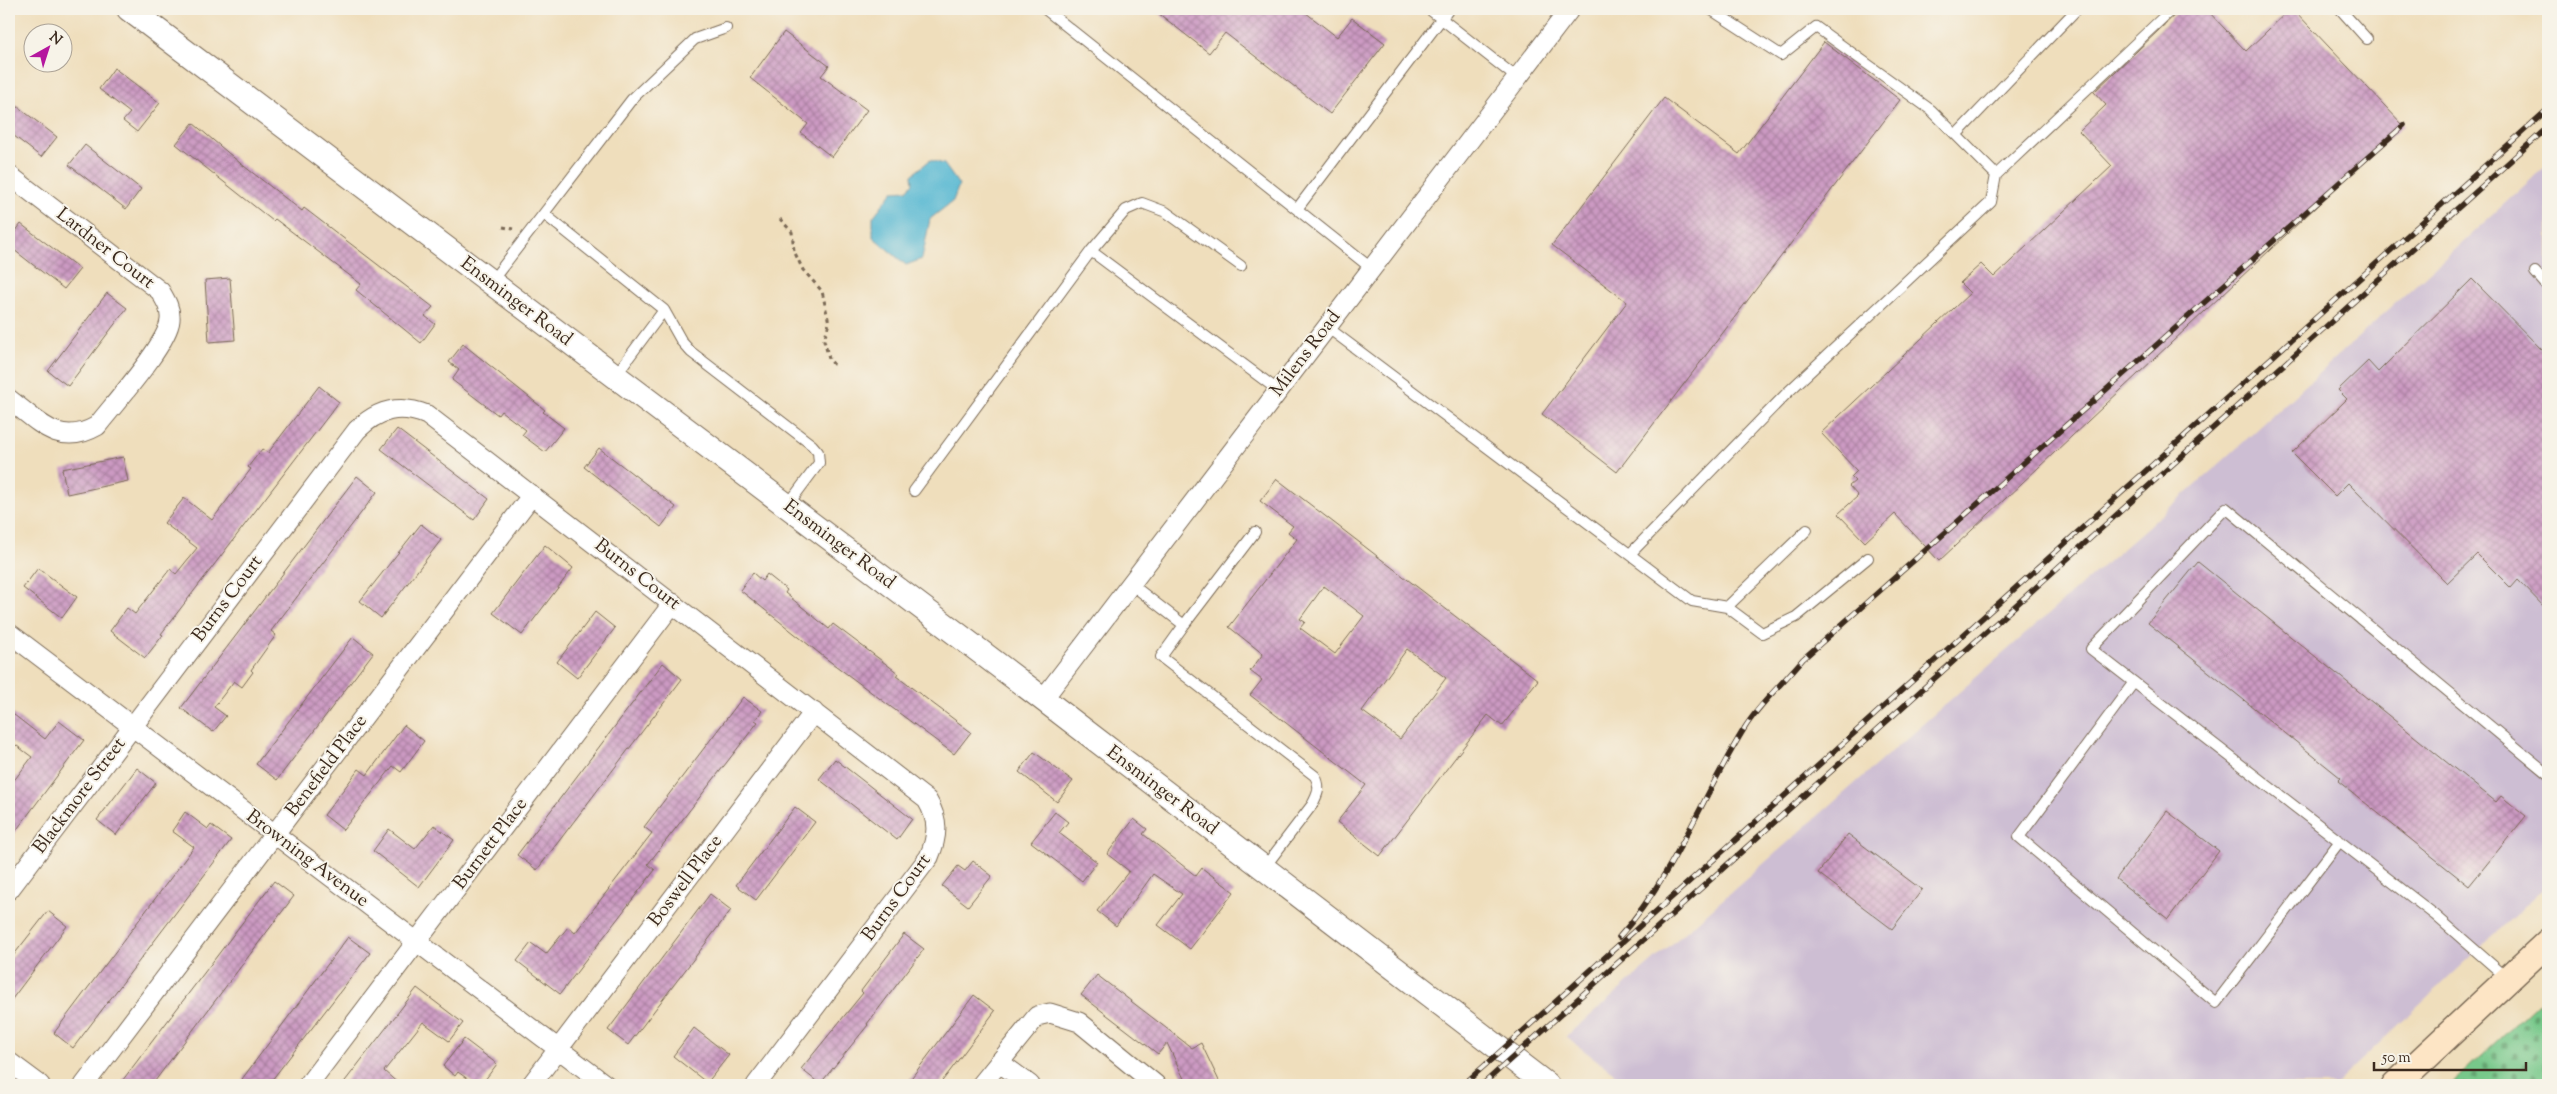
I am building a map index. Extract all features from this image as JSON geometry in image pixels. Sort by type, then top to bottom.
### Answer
[{"type":"main road","points":[[2395,1085],[2548,942]]},
{"type":"street","name":"Ensminger Road","points":[[129,9],[1043,700],[1547,1085]]},
{"type":"street","name":"Milens Road","points":[[1043,700],[1570,9]]},
{"type":"street","name":"Lardner Court","points":[[9,175],[160,291],[168,304],[170,320],[164,338],[97,426],[85,433],[71,436],[56,433],[9,398]]},
{"type":"street","name":"Burns Court","points":[[132,726],[357,430],[368,419],[381,411],[398,408],[413,409],[428,415],[928,800],[935,813],[937,827],[936,842],[929,857],[756,1085]]},
{"type":"street","name":"Benefield Place","points":[[84,1085],[532,495]]},
{"type":"street","name":"Burnett Place","points":[[308,1085],[673,603]]},
{"type":"street","name":"Browning Avenue","points":[[9,633],[606,1085]]},
{"type":"street","name":"Boswell Place","points":[[558,1049],[814,712]]},
{"type":"street","name":"Blackmore Street","points":[[9,890],[132,726]]},
{"type":"street","points":[[980,1085],[1037,1016],[1050,1013],[1079,1022],[1156,1085]]},
{"type":"street","points":[[531,1085],[558,1049]]},
{"type":"street","points":[[9,1062],[40,1085]]},
{"type":"street","points":[[999,1062],[1030,1085]]},
{"type":"lane","points":[[1045,9],[1371,268]]},
{"type":"lane","points":[[1429,9],[1517,78]]},
{"type":"lane","points":[[1297,209],[1449,9]]},
{"type":"lane","points":[[1710,9],[1781,55],[1816,27],[1931,110],[1996,175]]},
{"type":"lane","points":[[1957,134],[2077,9]]},
{"type":"lane","points":[[1630,554],[1787,393],[1991,202],[1996,175],[2172,9]]},
{"type":"lane","points":[[2340,9],[2367,39]]},
{"type":"lane","points":[[491,283],[632,99],[695,38],[726,28]]},
{"type":"lane","points":[[914,491],[1091,251],[1126,210],[1142,203],[1166,212],[1241,266]]},
{"type":"lane","points":[[544,214],[664,310],[682,342],[691,352],[812,445],[818,452],[819,463],[787,506]]},
{"type":"lane","points":[[1091,251],[1279,391]]},
{"type":"lane","points":[[2534,272],[2548,287]]},
{"type":"lane","points":[[615,376],[664,310]]},
{"type":"lane","points":[[1327,327],[1692,601],[1727,606],[1762,633],[1796,617],[1868,558]]},
{"type":"lane","points":[[2508,979],[2435,915],[2091,649],[2226,508],[2548,774]]},
{"type":"lane","points":[[1727,606],[1807,530]]},
{"type":"lane","points":[[1255,532],[1161,657],[1315,776],[1318,782],[1318,794],[1312,805],[1263,869]]},
{"type":"lane","points":[[1131,584],[1184,625]]},
{"type":"lane","points":[[2134,682],[2019,836],[2216,1003],[2340,842]]},
{"type":"path","points":[[780,219],[792,232],[794,251],[803,270],[822,291],[829,323],[824,340],[829,359],[835,366]]},
{"type":"shaded area","points":[[2548,164],[2548,884],[2335,1085],[1630,1085],[1566,1037],[2226,458]]},
{"type":"green space","points":[[2548,993],[2548,1085],[2450,1085]]},
{"type":"water","points":[[930,160],[944,164],[959,185],[953,201],[930,219],[922,259],[906,265],[873,237],[873,217],[893,191],[907,190],[913,183],[912,175]]},
{"type":"building","points":[[1153,9],[1301,9],[1337,37],[1352,18],[1385,43],[1330,114],[1225,33],[1209,53]]},
{"type":"building","points":[[2181,9],[2206,9],[2246,51],[2290,9],[2293,9],[2403,125],[1939,561],[1895,514],[1865,542],[1838,514],[1858,496],[1849,486],[1855,481],[1851,477],[1857,471],[1821,433],[1970,293],[1960,283],[1981,264],[1994,277],[2112,166],[2079,131],[2106,105],[2094,92]]},
{"type":"building","points":[[784,32],[829,66],[821,76],[867,110],[832,157],[801,133],[808,124],[750,78]]},
{"type":"building","points":[[1824,42],[1900,100],[1617,472],[1542,414],[1627,302],[1552,245],[1664,98],[1739,154]]},
{"type":"building","points":[[114,68],[160,103],[137,132],[123,121],[130,113],[99,89]]},
{"type":"building","points":[[9,100],[57,137],[41,157],[9,132]]},
{"type":"building","points":[[193,123],[240,163],[302,211],[304,208],[433,307],[425,316],[435,324],[421,343],[356,290],[361,284],[275,219],[273,221],[176,144]]},
{"type":"building","points":[[85,145],[141,189],[126,209],[69,165]]},
{"type":"building","points":[[21,224],[80,269],[64,289],[9,246],[9,240]]},
{"type":"building","points":[[230,278],[235,340],[209,342],[205,280]]},
{"type":"building","points":[[2472,279],[2548,356],[2548,611],[2518,580],[2511,588],[2477,554],[2447,583],[2348,483],[2335,496],[2292,453],[2347,399],[2338,390],[2368,361],[2378,372]]},
{"type":"building","points":[[107,293],[127,308],[68,386],[48,371]]},
{"type":"building","points":[[463,344],[545,410],[543,412],[564,428],[545,452],[522,435],[526,430],[501,411],[498,415],[452,380],[459,370],[449,362]]},
{"type":"building","points":[[319,386],[339,402],[161,634],[163,635],[145,658],[110,631],[127,608],[135,614],[170,569],[176,574],[197,548],[164,523],[184,498],[212,520],[251,469],[248,467],[262,449],[268,453]]},
{"type":"building","points":[[397,429],[489,499],[474,520],[381,449]]},
{"type":"building","points":[[599,448],[676,507],[661,527],[584,467]]},
{"type":"building","points":[[123,457],[128,481],[67,494],[62,469]]},
{"type":"building","points":[[357,476],[377,492],[271,631],[276,635],[251,670],[253,672],[242,687],[234,681],[214,707],[226,716],[213,732],[181,708]]},
{"type":"building","points":[[1277,479],[1538,680],[1502,726],[1488,715],[1380,856],[1337,822],[1366,785],[1250,695],[1262,680],[1250,671],[1263,654],[1229,627],[1297,539],[1288,532],[1293,526],[1260,501]],"holes":[[[1324,586],[1364,616],[1335,654],[1300,628],[1305,622],[1300,619]],[[1407,649],[1446,678],[1400,739],[1362,711]]]},
{"type":"building","points":[[421,524],[441,540],[381,618],[360,601]]},
{"type":"building","points":[[545,545],[573,568],[522,635],[493,613]]},
{"type":"building","points":[[2198,562],[2496,802],[2501,796],[2526,816],[2469,886],[2338,781],[2341,778],[2148,623]]},
{"type":"building","points":[[38,568],[77,597],[62,618],[23,588]]},
{"type":"building","points":[[753,573],[762,581],[767,574],[787,590],[785,593],[829,629],[833,624],[898,673],[896,676],[971,732],[954,754],[824,657],[740,590]]},
{"type":"building","points":[[595,612],[615,628],[577,678],[557,662]]},
{"type":"building","points":[[353,637],[373,653],[277,780],[256,764]]},
{"type":"building","points":[[663,663],[682,679],[537,870],[517,855]]},
{"type":"building","points":[[743,697],[762,711],[755,720],[758,722],[648,864],[655,870],[560,994],[517,961],[531,943],[546,954],[568,927],[575,933],[652,833],[644,827]]},
{"type":"building","points":[[9,711],[45,739],[59,721],[84,740],[9,840],[9,787],[32,757],[9,740]]},
{"type":"building","points":[[404,725],[424,741],[401,772],[393,766],[343,830],[324,815],[359,769],[367,775]]},
{"type":"building","points":[[1034,752],[1073,781],[1057,802],[1019,772]]},
{"type":"building","points":[[835,759],[912,819],[897,840],[819,779]]},
{"type":"building","points":[[137,768],[156,783],[116,835],[97,820]]},
{"type":"building","points":[[795,807],[815,822],[756,900],[736,885]]},
{"type":"building","points":[[2167,811],[2219,851],[2168,919],[2116,879]]},
{"type":"building","points":[[185,812],[208,829],[211,825],[231,840],[73,1048],[54,1033],[194,847],[172,831]]},
{"type":"building","points":[[1055,812],[1068,822],[1059,833],[1097,862],[1082,881],[1031,842]]},
{"type":"building","points":[[1134,819],[1147,829],[1143,834],[1196,876],[1202,868],[1234,892],[1190,949],[1158,925],[1182,894],[1153,874],[1116,926],[1097,911],[1129,871],[1107,854]]},
{"type":"building","points":[[434,825],[454,840],[419,887],[373,851],[389,829],[415,849]]},
{"type":"building","points":[[1848,834],[1922,890],[1892,929],[1818,873]]},
{"type":"building","points":[[973,861],[992,876],[968,906],[942,886],[958,866],[965,871]]},
{"type":"building","points":[[274,881],[294,896],[152,1085],[119,1085]]},
{"type":"building","points":[[710,894],[731,910],[628,1045],[608,1030]]},
{"type":"building","points":[[48,911],[67,926],[9,1003],[9,961]]},
{"type":"building","points":[[904,934],[924,949],[868,1025],[820,1084],[801,1069],[863,993],[861,991]]},
{"type":"building","points":[[348,937],[370,953],[268,1085],[250,1085],[242,1079]]},
{"type":"building","points":[[1097,975],[1192,1048],[1201,1043],[1221,1085],[1187,1085],[1167,1043],[1158,1054],[1081,995]]},
{"type":"building","points":[[417,988],[463,1023],[449,1041],[423,1022],[384,1071],[400,1085],[342,1085]]},
{"type":"building","points":[[974,995],[995,1011],[950,1071],[939,1085],[906,1085]]},
{"type":"building","points":[[694,1028],[729,1055],[707,1083],[673,1056]]},
{"type":"building","points":[[464,1039],[497,1064],[481,1085],[476,1085],[458,1072],[455,1076],[443,1066]]},
{"type":"railway","points":[[1463,1085],[2548,109]]},
{"type":"railway","points":[[1619,937],[1638,914],[1671,863],[1750,720],[1803,659],[2404,125]]},
{"type":"railway","points":[[1482,1085],[2548,127]]}]
